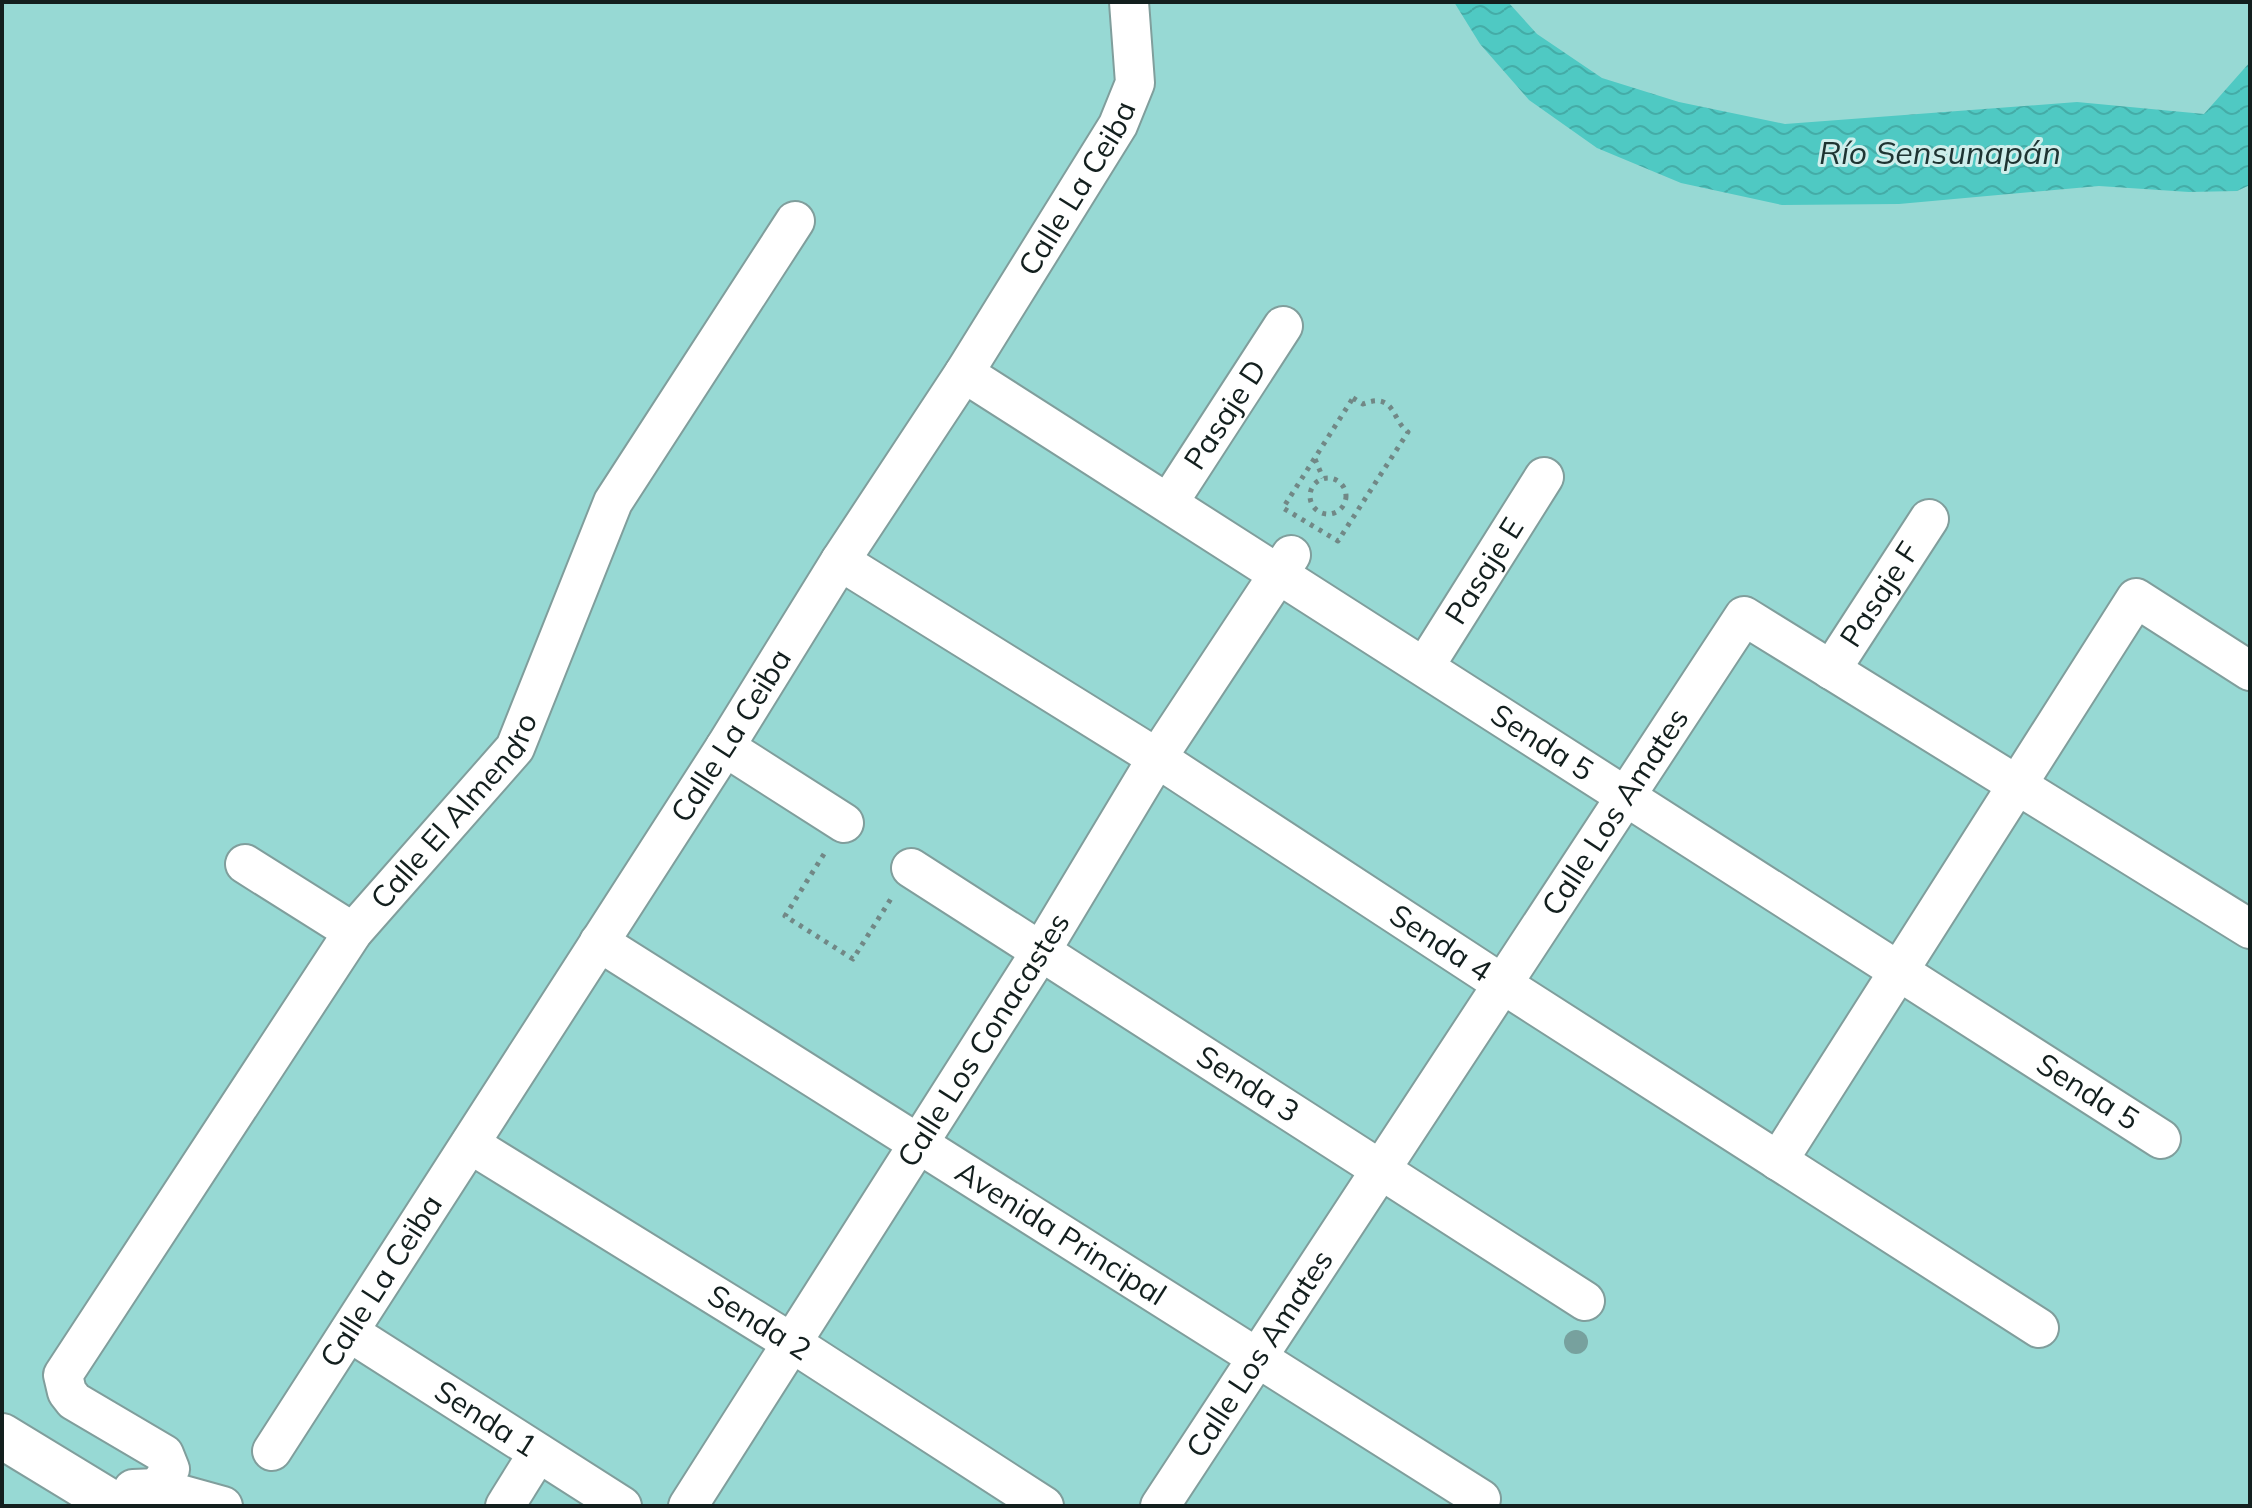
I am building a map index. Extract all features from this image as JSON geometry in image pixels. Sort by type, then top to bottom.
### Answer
[{"type":"main road","points":[[2,1436],[103,1498]]},
{"type":"street","name":"Calle La Ceiba","points":[[272,1451],[725,747],[840,561],[964,373],[1118,125],[1135,83],[1129,2]]},
{"type":"street","name":"Calle El Almendro","points":[[158,1488],[170,1469],[164,1454],[74,1401],[67,1392],[63,1375],[353,932],[515,748],[613,502],[795,221]]},
{"type":"street","name":"Pasaje D","points":[[1169,502],[1283,326]]},
{"type":"street","name":"Senda 5","points":[[964,373],[1169,502],[1285,564],[1425,666],[2161,1139]]},
{"type":"street","name":"Pasaje E","points":[[1425,666],[1544,477]]},
{"type":"street","name":"Pasaje F","points":[[1831,670],[1929,519]]},
{"type":"street","name":"Senda 4","points":[[840,561],[1157,758],[2039,1328]]},
{"type":"street","name":"Calle Los Conacastes","points":[[688,1506],[1041,951],[1157,758],[1285,564]]},
{"type":"street","points":[[1778,1161],[2136,598],[2250,671]]},
{"type":"street","name":"Calle Los Amates","points":[[1160,1506],[1744,616],[2250,929]]},
{"type":"street","points":[[725,747],[844,823]]},
{"type":"street","points":[[245,864],[353,932]]},
{"type":"street","name":"Senda 3","points":[[911,868],[1585,1301]]},
{"type":"street","name":"Avenida Principal","points":[[599,942],[1481,1499]]},
{"type":"street","name":"Senda 2","points":[[470,1144],[792,1343],[1044,1506]]},
{"type":"street","name":"Senda 1","points":[[349,1332],[622,1506]]},
{"type":"street","points":[[505,1506],[538,1453]]},
{"type":"street","points":[[103,1498],[158,1488],[223,1506]]},
{"type":"path","points":[[1353,398],[1363,404],[1380,401],[1392,408],[1399,418],[1400,427],[1408,432],[1338,541],[1283,508],[1315,459],[1353,398]]},
{"type":"path","points":[[1315,459],[1323,478]]},
{"type":"path","points":[[1323,478],[1334,479],[1346,491],[1345,505],[1328,515],[1314,508],[1311,491],[1323,478]]},
{"type":"path","points":[[1345,505],[1357,512]]},
{"type":"path","points":[[844,823],[785,916],[853,959],[911,868]]},
{"type":"shaded area","points":[[2,2],[2250,2],[2250,1506],[2,1506]]},
{"type":"water","name":"Río Sensunapán","points":[[1454,2],[1508,2],[1537,34],[1602,78],[1679,102],[1785,124],[2077,102],[2204,114],[2250,62],[2250,185],[2237,191],[2189,192],[2099,186],[1899,204],[1782,205],[1681,183],[1597,148],[1529,100],[1480,44]]}]
